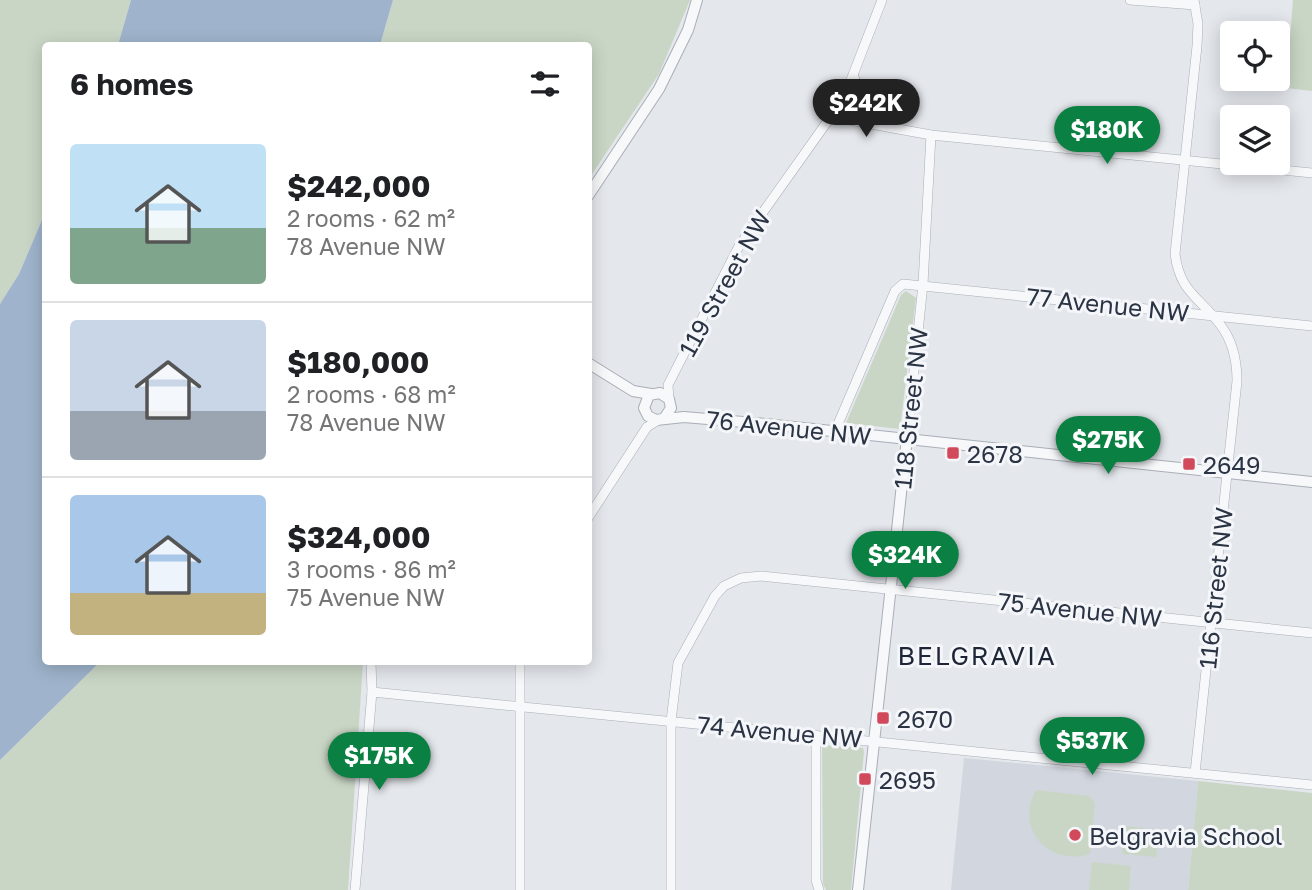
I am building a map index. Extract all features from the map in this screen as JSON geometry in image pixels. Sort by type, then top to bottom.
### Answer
[{"type":"street","points":[[592,190],[659,89],[688,30],[697,0]]},
{"type":"street","name":"119 Street NW","points":[[670,401],[668,385],[739,246],[833,117],[854,77],[882,0]]},
{"type":"street","points":[[1130,0],[1194,2]]},
{"type":"street","name":"116 Street NW","points":[[1194,2],[1197,46],[1175,244],[1176,264],[1187,291],[1213,316],[1229,341],[1237,371],[1195,773]]},
{"type":"street","points":[[854,77],[858,92],[874,113],[905,131]]},
{"type":"street","points":[[833,117],[931,135],[1312,173]]},
{"type":"street","name":"118 Street NW","points":[[858,890],[923,284],[931,135]]},
{"type":"street","name":"118 Street NW","points":[[835,431],[895,292],[903,284]]},
{"type":"street","name":"77 Avenue NW","points":[[903,284],[1312,326]]},
{"type":"street","name":"76 Avenue NW","points":[[592,365],[633,391],[653,393],[670,401],[684,417]]},
{"type":"street","name":"119 Street NW","points":[[653,393],[668,385]]},
{"type":"street","name":"76 Avenue NW","points":[[633,391],[652,418],[684,417],[835,431],[1312,482]]},
{"type":"street","points":[[647,427],[645,400],[653,393]]},
{"type":"street","points":[[592,512],[647,427],[663,418],[670,401]]},
{"type":"street","name":"75 Avenue NW","points":[[671,721],[678,663],[708,606],[724,586],[741,578],[761,576],[1312,633]]},
{"type":"street","points":[[355,890],[372,692],[371,665]]},
{"type":"street","points":[[520,665],[520,890]]},
{"type":"street","name":"74 Avenue NW","points":[[372,692],[1312,785]]},
{"type":"street","points":[[671,721],[671,890]]},
{"type":"street","points":[[816,735],[816,880],[819,890]]},
{"type":"shaded area","name":"Belgravia School","points":[[964,758],[1198,781],[1188,890],[951,890]]},
{"type":"green space","points":[[0,0],[131,0],[119,42],[42,42],[42,220],[19,274],[0,304]]},
{"type":"green space","points":[[393,0],[690,0],[659,74],[592,174],[592,42],[381,42]]},
{"type":"green space","points":[[1293,0],[1312,0],[1312,91],[1290,88]]},
{"type":"green space","points":[[906,291],[916,298],[900,429],[846,423],[901,295]]},
{"type":"green space","points":[[97,665],[363,665],[348,890],[0,890],[0,760]]},
{"type":"green space","points":[[822,745],[863,748],[864,752],[851,890],[826,890],[823,884]]},
{"type":"green space","points":[[1198,781],[1312,793],[1312,890],[1188,890]]},
{"type":"green space","points":[[1036,790],[1089,796],[1095,803],[1090,854],[1075,857],[1061,855],[1039,842],[1029,818],[1030,804]]},
{"type":"green space","points":[[1124,826],[1159,830],[1156,857],[1122,854]]},
{"type":"green space","points":[[1092,862],[1131,866],[1129,890],[1089,890]]},
{"type":"water","points":[[131,0],[393,0],[381,42],[119,42]]},
{"type":"water","points":[[42,220],[42,665],[97,665],[0,760],[0,304],[19,274]]},
{"type":"place","name":"2678","points":[[953,453]]},
{"type":"place","name":"2649","points":[[1189,464]]},
{"type":"place","name":"2670","points":[[883,718]]},
{"type":"place","name":"2695","points":[[865,779]]},
{"type":"place","name":"Belgravia School","points":[[1075,835]]},
{"type":"district","name":"BELGRAVIA","points":[[977,655]]}]
